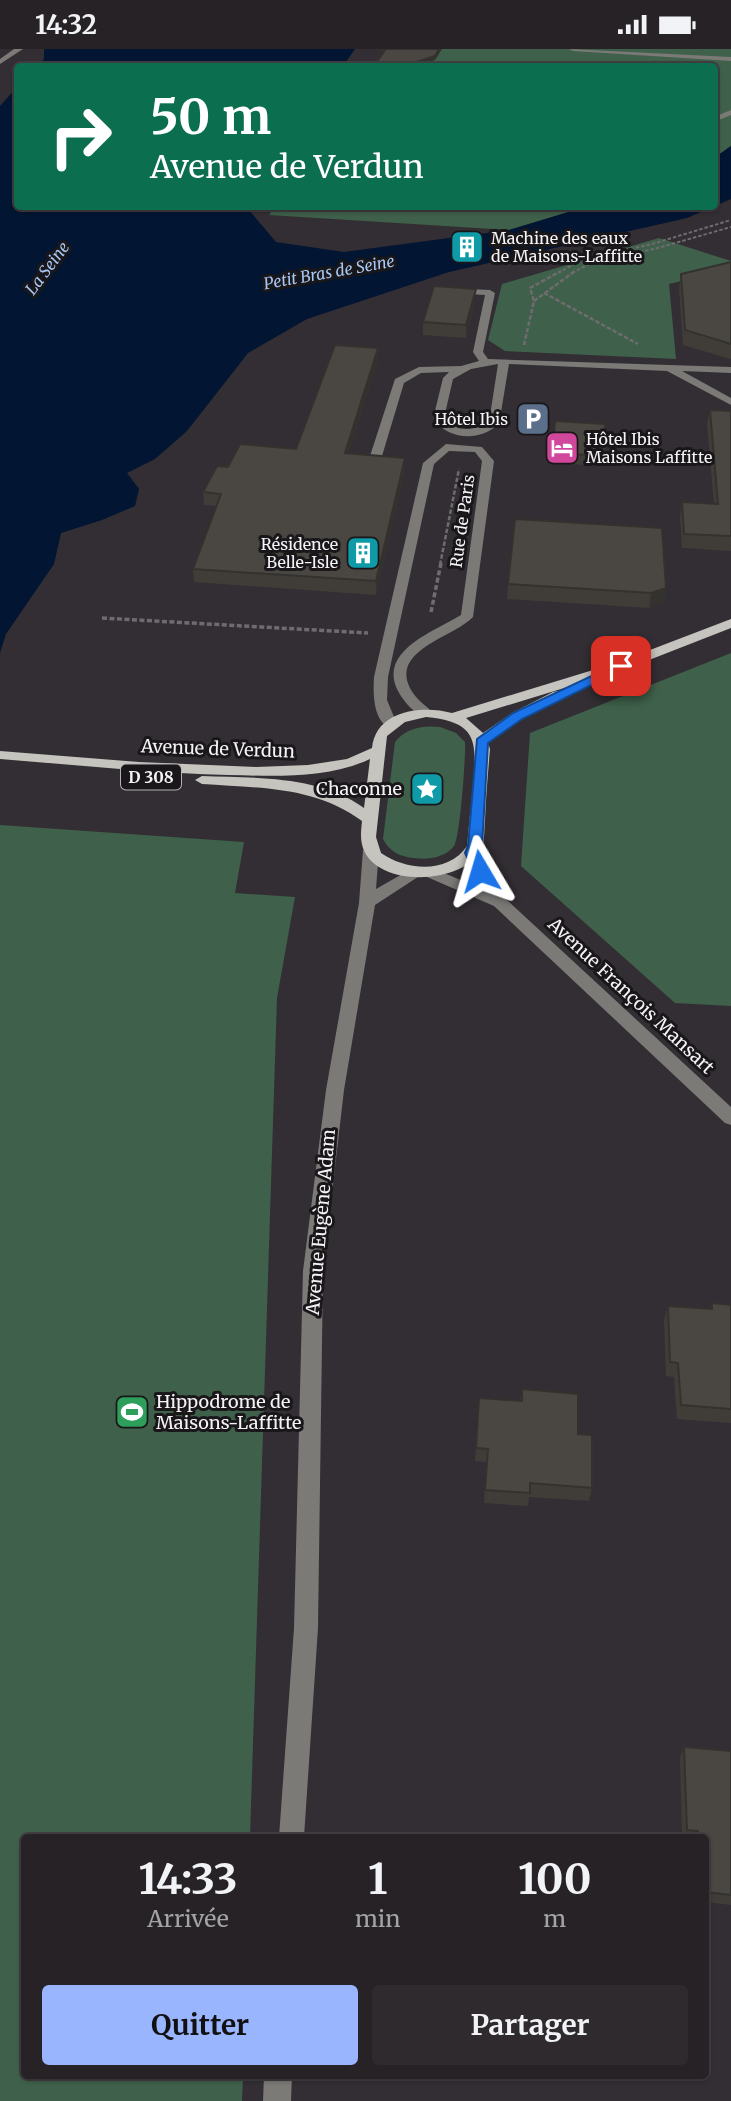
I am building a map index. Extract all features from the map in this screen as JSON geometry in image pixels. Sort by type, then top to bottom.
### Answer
[{"type":"main road","points":[[481,741],[517,716],[621,666],[731,623]]},
{"type":"main road","points":[[454,717],[621,666]]},
{"type":"main road","points":[[426,713],[454,717],[474,729],[483,749],[475,846],[459,864],[424,873],[390,867],[371,850],[369,819],[380,736],[390,724],[408,716],[426,713]]},
{"type":"main road","name":"Avenue de Verdun","points":[[49,763],[299,772],[358,762],[378,750]]},
{"type":"main road","name":"D 308","points":[[0,755],[49,763]]},
{"type":"main road","name":"Avenue de Verdun","points":[[49,763],[291,787],[347,801],[369,819]]},
{"type":"main road","name":"D 308","points":[[0,766],[49,763]]},
{"type":"street","points":[[0,62],[19,49]]},
{"type":"street","points":[[573,49],[731,59]]},
{"type":"street","points":[[452,290],[490,293],[478,352],[486,363]]},
{"type":"street","points":[[461,369],[447,378],[438,419],[454,433],[482,431],[494,425],[504,361]]},
{"type":"street","points":[[376,456],[399,381],[419,370],[461,369],[504,361],[731,370]]},
{"type":"street","points":[[669,368],[731,402]]},
{"type":"street","name":"Rue de Paris","points":[[390,724],[380,695],[390,634],[429,463],[446,447],[478,449],[488,461],[467,617],[417,646],[407,657],[402,672],[402,691],[413,704],[426,713]]},
{"type":"street","name":"Avenue Eugène Adam","points":[[291,1834],[306,1628],[313,1271],[335,1090],[367,904],[371,850]]},
{"type":"street","name":"Avenue François Mansart","points":[[471,853],[489,888],[502,905],[731,1118]]},
{"type":"street","points":[[367,904],[386,888],[424,873]]},
{"type":"street","name":"Avenue François Mansart","points":[[424,873],[458,882],[502,905]]},
{"type":"street","points":[[277,2101],[278,2079]]},
{"type":"path","points":[[534,301],[569,274],[593,262],[654,249],[731,226]]},
{"type":"path","points":[[544,293],[663,358],[669,368]]},
{"type":"path","points":[[102,618],[390,634]]},
{"type":"green space","points":[[386,49],[731,49],[731,146],[718,155],[718,63],[376,63]]},
{"type":"green space","points":[[273,210],[575,210],[509,230],[269,215]]},
{"type":"green space","points":[[659,238],[731,261],[731,269],[669,284],[676,359],[505,351],[488,340],[502,284]]},
{"type":"green space","points":[[731,653],[731,1006],[675,1003],[521,866],[530,733]]},
{"type":"green space","points":[[440,727],[456,733],[465,742],[456,840],[454,846],[441,856],[424,859],[404,856],[392,850],[383,839],[395,742],[404,733],[415,729]]},
{"type":"green space","name":"Hippodrome de Maisons-Laffitte","points":[[0,825],[244,842],[235,893],[295,897],[277,998],[250,1834],[21,1834],[21,2079],[243,2079],[242,2101],[0,2101]]},
{"type":"water","points":[[44,49],[355,49],[345,63],[40,63],[44,59]]},
{"type":"water","points":[[14,90],[14,210],[249,210],[276,242],[344,252],[509,230],[575,210],[705,210],[687,218],[449,272],[307,319],[248,353],[187,431],[155,459],[127,473],[139,489],[135,506],[61,533],[54,564],[6,634],[0,653],[0,106]]},
{"type":"water","points":[[731,146],[731,199],[718,204],[718,155]]},
{"type":"building","points":[[386,49],[439,49],[435,56],[413,63],[376,63]]},
{"type":"building","points":[[731,262],[731,344],[685,330],[681,274]]},
{"type":"building","points":[[434,286],[476,289],[466,325],[423,322]]},
{"type":"building","points":[[335,345],[378,348],[345,453],[405,458],[376,581],[193,569],[221,494],[203,492],[217,466],[228,467],[240,444],[296,449]]},
{"type":"building","points":[[710,410],[731,411],[731,536],[684,534],[682,502],[718,504]]},
{"type":"building","points":[[555,421],[605,424],[605,456],[553,453]]},
{"type":"building","points":[[515,519],[662,528],[666,588],[651,593],[508,584]]},
{"type":"building","points":[[712,1303],[731,1305],[731,1409],[681,1405],[678,1363],[670,1362],[668,1306],[712,1309]]},
{"type":"building","points":[[522,1389],[578,1394],[578,1434],[592,1435],[592,1488],[530,1483],[530,1493],[485,1490],[488,1449],[476,1448],[479,1398],[522,1401]]},
{"type":"building","points":[[684,1747],[731,1751],[731,1895],[709,1892],[709,1834],[687,1830]]},
{"type":"place","name":"Machine des eaux de Maisons-Laffitte","points":[[467,247]]},
{"type":"place","name":"Hôtel Ibis","points":[[533,419]]},
{"type":"place","name":"Hôtel Ibis Maisons Laffitte","points":[[562,448]]},
{"type":"place","name":"Résidence Belle-Isle","points":[[363,553]]},
{"type":"place","name":"Chaconne","points":[[427,789]]},
{"type":"place","name":"Hippodrome de Maisons-Laffitte","points":[[132,1412]]},
{"type":"route","points":[[480,871],[471,853],[475,846],[483,749],[481,741],[517,716],[621,666]]},
{"type":"water label","name":"La Seine","points":[[47,268]]},
{"type":"water label","name":"Petit Bras de Seine","points":[[329,272]]}]
